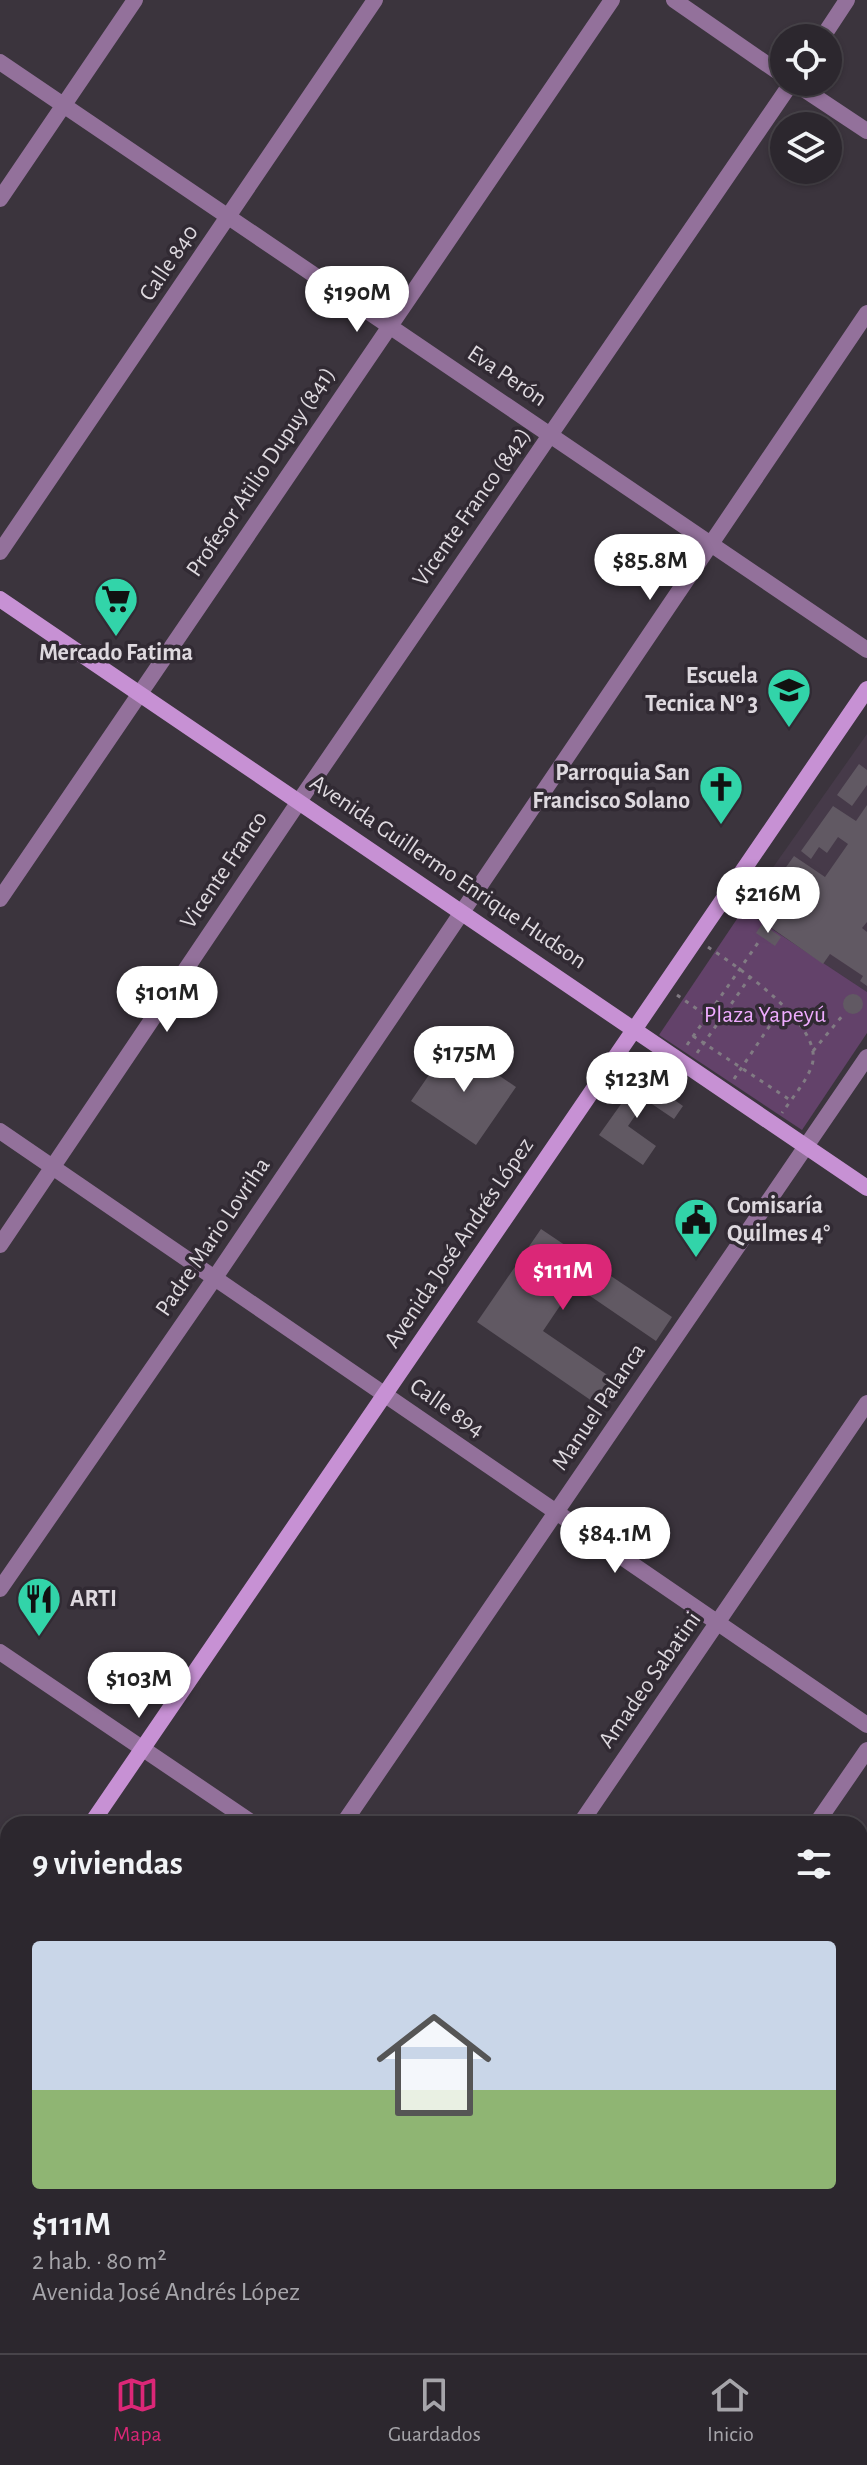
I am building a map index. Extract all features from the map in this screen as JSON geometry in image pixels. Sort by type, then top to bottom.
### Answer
[{"type":"main road","name":"Avenida Guillermo Enrique Hudson","points":[[0,599],[464,911],[867,1188]]},
{"type":"main road","name":"Avenida José Andrés López","points":[[96,1816],[867,689]]},
{"type":"street","points":[[0,199],[135,0]]},
{"type":"street","name":"Calle 840","points":[[0,552],[375,0]]},
{"type":"street","name":"Profesor Atilio Dupuy (841)","points":[[0,899],[142,694],[388,324],[612,0]]},
{"type":"street","points":[[674,0],[770,66]]},
{"type":"street","points":[[831,24],[847,0]]},
{"type":"street","name":"Eva Perón","points":[[0,62],[714,543],[867,650]]},
{"type":"street","name":"Vicente Franco (842)","points":[[300,800],[783,96]]},
{"type":"street","points":[[814,96],[867,131]]},
{"type":"street","name":"Padre Mario Lovriha","points":[[0,1589],[214,1279],[867,313]]},
{"type":"street","name":"Vicente Franco","points":[[0,1245],[300,800]]},
{"type":"street","name":"Manuel Palanca","points":[[348,1816],[867,1057]]},
{"type":"street","name":"Calle 894","points":[[0,1131],[556,1513],[720,1621],[867,1725]]},
{"type":"street","name":"Amadeo Sabatini","points":[[586,1816],[867,1403]]},
{"type":"street","points":[[0,1652],[242,1816]]},
{"type":"street","points":[[822,1816],[867,1750]]},
{"type":"path","points":[[696,939],[751,976],[783,1005],[813,1051]]},
{"type":"path","points":[[683,1062],[693,1036],[760,940]]},
{"type":"path","points":[[683,1062],[704,1043],[751,976]]},
{"type":"path","points":[[664,986],[707,1016]]},
{"type":"path","points":[[725,1092],[783,1005]]},
{"type":"path","points":[[774,1126],[812,1066],[813,1051],[843,1015]]},
{"type":"path","points":[[693,1036],[790,1101]]},
{"type":"shaded area","points":[[867,734],[867,992],[743,910]]},
{"type":"green space","name":"Plaza Yapeyú","points":[[743,910],[867,992],[867,1033],[802,1130],[659,1035]]},
{"type":"building","points":[[859,764],[867,770],[867,785],[852,806],[837,795]]},
{"type":"building","points":[[867,805],[867,922],[862,928],[867,932],[867,986],[860,981],[863,976],[830,954],[823,964],[749,912],[755,904],[758,906],[794,856],[825,877],[848,844],[838,837],[827,853],[819,847],[811,859],[801,851],[833,806],[856,821]]},
{"type":"building","points":[[762,924],[781,937],[775,946],[756,933]]},
{"type":"building","points":[[853,994],[860,997],[863,1004],[860,1011],[853,1014],[846,1011],[843,1004],[846,997]]},
{"type":"building","points":[[451,1043],[516,1087],[476,1145],[411,1101]]},
{"type":"building","points":[[649,1082],[683,1106],[674,1119],[646,1100],[628,1126],[656,1146],[643,1165],[599,1135],[636,1083]]},
{"type":"building","points":[[541,1229],[672,1317],[656,1341],[574,1285],[543,1331],[622,1385],[605,1410],[477,1322]]},
{"type":"place","name":"Mercado Fatima","points":[[116,638]]},
{"type":"place","name":"Escuela Tecnica Nº 3","points":[[789,729]]},
{"type":"place","name":"Parroquia San Francisco Solano","points":[[721,826]]},
{"type":"place","name":"Comisaría Quilmes 4°","points":[[696,1259]]},
{"type":"place","name":"ARTI","points":[[39,1638]]}]
